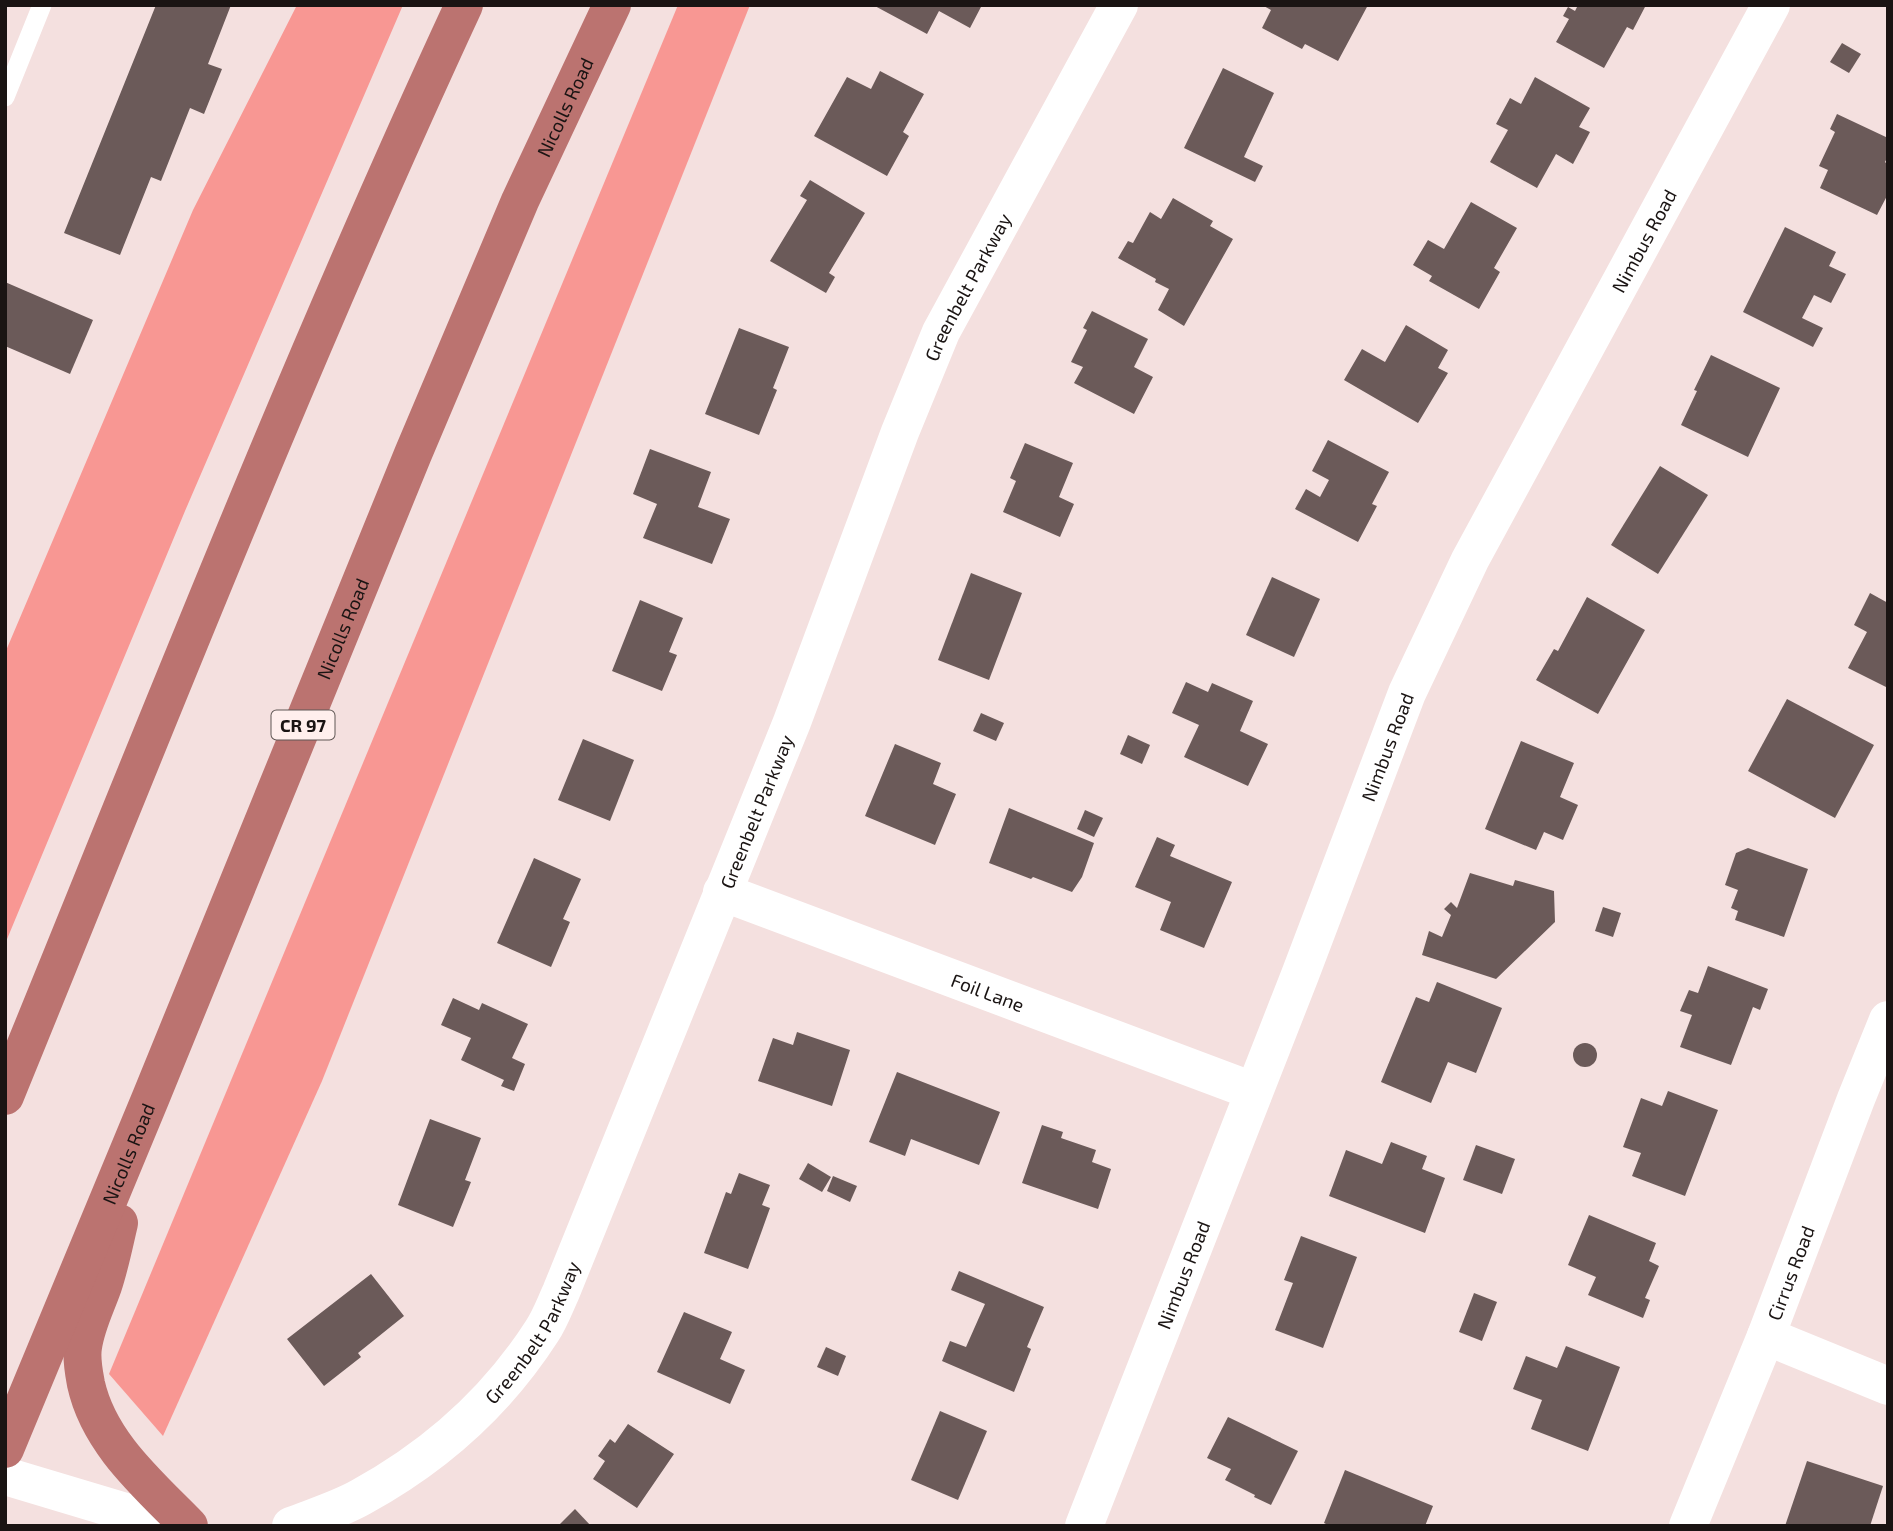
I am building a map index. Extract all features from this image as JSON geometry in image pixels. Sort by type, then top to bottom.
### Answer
[{"type":"highway","points":[[7,1089],[292,397],[407,129],[464,5]]},
{"type":"highway","name":"Nicolls Road","points":[[5,1450],[413,454],[520,201],[612,5]]},
{"type":"highway","points":[[151,1097],[104,1285],[89,1322],[82,1349],[84,1374],[97,1417],[112,1444],[189,1526]]},
{"type":"street","name":"Greenbelt Parkway","points":[[291,1526],[359,1499],[422,1459],[457,1431],[486,1402],[518,1366],[544,1329],[792,722],[900,432],[941,332],[1119,5]]},
{"type":"street","name":"Nimbus Road","points":[[1084,1526],[1300,975],[1407,693],[1470,560],[1771,5]]},
{"type":"street","name":"Foil Lane","points":[[722,892],[1253,1091]]},
{"type":"street","name":"Cirrus Road","points":[[1688,1526],[1766,1336],[1888,1020]]},
{"type":"street","points":[[1766,1336],[1888,1385]]},
{"type":"street","points":[[5,1476],[172,1526]]},
{"type":"lane","points":[[5,97],[41,5]]},
{"type":"shaded area","points":[[297,5],[403,5],[185,511],[5,944],[5,653],[193,210]]},
{"type":"shaded area","points":[[678,5],[750,5],[322,1081],[163,1436],[109,1374]]},
{"type":"building","points":[[156,5],[231,5],[208,64],[222,69],[204,114],[190,108],[161,181],[151,177],[120,255],[64,233]]},
{"type":"building","points":[[873,5],[982,5],[970,28],[939,11],[927,34]]},
{"type":"building","points":[[1262,5],[1368,5],[1338,61],[1305,44],[1302,49],[1262,28],[1271,10]]},
{"type":"building","points":[[1578,5],[1646,5],[1633,30],[1627,27],[1604,68],[1556,42],[1569,19],[1563,16],[1568,7],[1575,11]]},
{"type":"building","points":[[1842,43],[1861,54],[1849,73],[1830,62]]},
{"type":"building","points":[[1223,68],[1274,93],[1244,157],[1263,166],[1255,182],[1184,148]]},
{"type":"building","points":[[880,71],[924,94],[903,132],[909,136],[887,176],[814,136],[847,77],[871,89]]},
{"type":"building","points":[[1535,77],[1590,108],[1579,127],[1590,132],[1573,164],[1556,154],[1537,188],[1490,162],[1508,130],[1496,124],[1510,98],[1521,104]]},
{"type":"building","points":[[1837,114],[1888,138],[1888,156],[1885,162],[1888,165],[1888,194],[1877,215],[1820,188],[1828,170],[1819,166],[1835,132],[1830,129]]},
{"type":"building","points":[[810,180],[865,213],[829,273],[835,277],[826,293],[770,261],[807,200],[800,196]]},
{"type":"building","points":[[1173,198],[1213,221],[1210,226],[1233,239],[1184,326],[1158,310],[1169,289],[1118,258],[1128,241],[1133,243],[1150,212],[1161,219]]},
{"type":"building","points":[[1471,202],[1517,228],[1494,268],[1500,272],[1479,309],[1429,281],[1432,276],[1413,265],[1428,240],[1444,249]]},
{"type":"building","points":[[1785,227],[1836,252],[1829,266],[1846,274],[1831,303],[1814,295],[1802,318],[1823,328],[1813,347],[1743,312]]},
{"type":"building","points":[[5,282],[93,320],[70,374],[5,346]]},
{"type":"building","points":[[1092,311],[1148,339],[1134,367],[1153,377],[1134,414],[1074,383],[1083,367],[1071,362],[1087,330],[1083,328]]},
{"type":"building","points":[[1406,325],[1448,350],[1438,368],[1448,373],[1418,423],[1344,380],[1362,349],[1385,362]]},
{"type":"building","points":[[739,328],[789,347],[773,388],[777,390],[759,435],[705,414]]},
{"type":"building","points":[[1711,355],[1780,388],[1748,457],[1681,425]]},
{"type":"building","points":[[1328,440],[1389,472],[1372,504],[1377,506],[1358,542],[1295,509],[1306,489],[1320,497],[1329,480],[1312,471]]},
{"type":"building","points":[[1025,443],[1073,463],[1059,497],[1074,504],[1060,537],[1003,512],[1016,481],[1010,478]]},
{"type":"building","points":[[650,449],[711,472],[698,507],[730,519],[712,564],[643,538],[657,504],[633,494]]},
{"type":"building","points":[[1660,466],[1708,495],[1658,574],[1611,545]]},
{"type":"building","points":[[971,573],[1022,593],[989,680],[938,660]]},
{"type":"building","points":[[1272,577],[1320,599],[1294,657],[1246,635]]},
{"type":"building","points":[[1870,593],[1888,603],[1888,688],[1848,668],[1867,632],[1854,625]]},
{"type":"building","points":[[1587,597],[1645,630],[1598,714],[1536,680],[1554,649],[1558,651]]},
{"type":"building","points":[[640,600],[683,618],[669,652],[677,655],[662,691],[612,671]]},
{"type":"building","points":[[1186,682],[1208,692],[1212,683],[1253,701],[1240,731],[1268,744],[1248,786],[1184,757],[1199,725],[1172,713]]},
{"type":"building","points":[[1787,699],[1874,745],[1835,818],[1748,771]]},
{"type":"building","points":[[981,713],[1004,723],[996,741],[973,731]]},
{"type":"building","points":[[1128,735],[1150,745],[1142,764],[1120,754]]},
{"type":"building","points":[[583,739],[634,760],[610,821],[558,800]]},
{"type":"building","points":[[1521,741],[1574,763],[1560,797],[1578,805],[1563,840],[1544,832],[1536,850],[1485,829]]},
{"type":"building","points":[[895,744],[941,763],[933,784],[956,794],[935,845],[865,816]]},
{"type":"building","points":[[1009,808],[1094,843],[1082,877],[1072,892],[989,863]]},
{"type":"building","points":[[1085,810],[1103,818],[1094,837],[1077,829]]},
{"type":"building","points":[[1157,837],[1175,845],[1170,856],[1232,882],[1204,948],[1160,930],[1171,902],[1135,887]]},
{"type":"building","points":[[1748,848],[1808,869],[1784,937],[1735,920],[1738,911],[1731,908],[1738,890],[1725,885],[1736,853]]},
{"type":"building","points":[[534,858],[581,879],[563,919],[570,922],[551,967],[497,943]]},
{"type":"building","points":[[1470,873],[1513,886],[1515,880],[1554,891],[1555,922],[1496,979],[1422,955],[1429,931],[1442,937],[1451,915],[1444,909],[1451,902],[1457,908]]},
{"type":"building","points":[[1603,907],[1621,913],[1613,937],[1595,931]]},
{"type":"building","points":[[1708,966],[1768,989],[1760,1010],[1753,1007],[1731,1065],[1680,1047],[1692,1015],[1680,1011],[1689,990],[1698,993]]},
{"type":"building","points":[[1437,982],[1502,1008],[1476,1073],[1448,1062],[1431,1103],[1381,1082],[1416,997],[1429,1002]]},
{"type":"building","points":[[453,998],[479,1010],[482,1003],[528,1024],[512,1058],[525,1064],[514,1091],[501,1086],[504,1080],[461,1060],[471,1038],[441,1025]]},
{"type":"building","points":[[797,1032],[850,1050],[832,1106],[758,1081],[773,1038],[793,1045]]},
{"type":"building","points":[[1585,1043],[1594,1046],[1597,1055],[1594,1064],[1585,1067],[1576,1064],[1573,1055],[1576,1046]]},
{"type":"building","points":[[897,1072],[1000,1112],[979,1165],[911,1139],[905,1156],[869,1142]]},
{"type":"building","points":[[1668,1091],[1718,1110],[1685,1196],[1632,1176],[1641,1153],[1623,1147],[1641,1098],[1662,1106]]},
{"type":"building","points":[[430,1119],[481,1138],[465,1180],[471,1182],[453,1227],[398,1205]]},
{"type":"building","points":[[1042,1125],[1063,1132],[1061,1138],[1096,1150],[1092,1162],[1111,1169],[1098,1209],[1022,1183]]},
{"type":"building","points":[[1391,1142],[1427,1156],[1422,1169],[1445,1178],[1425,1233],[1329,1196],[1346,1150],[1382,1164]]},
{"type":"building","points":[[1476,1145],[1515,1159],[1502,1194],[1463,1180]]},
{"type":"building","points":[[808,1163],[831,1177],[822,1192],[799,1179]]},
{"type":"building","points":[[739,1173],[770,1185],[762,1205],[770,1208],[748,1269],[704,1253],[726,1192],[731,1194]]},
{"type":"building","points":[[833,1176],[857,1186],[850,1202],[827,1191]]},
{"type":"building","points":[[1589,1215],[1656,1243],[1649,1261],[1659,1266],[1645,1298],[1650,1300],[1643,1318],[1588,1295],[1596,1277],[1568,1265]]},
{"type":"building","points":[[1301,1236],[1357,1257],[1323,1348],[1275,1330],[1293,1283],[1284,1280]]},
{"type":"building","points":[[959,1271],[1044,1307],[1027,1347],[1031,1349],[1014,1392],[942,1361],[950,1341],[966,1347],[985,1304],[951,1290]]},
{"type":"building","points":[[371,1274],[404,1316],[358,1353],[361,1357],[324,1386],[287,1339]]},
{"type":"building","points":[[1474,1293],[1497,1302],[1482,1341],[1459,1332]]},
{"type":"building","points":[[684,1312],[732,1332],[720,1359],[745,1370],[730,1404],[657,1372]]},
{"type":"building","points":[[1566,1346],[1620,1367],[1588,1451],[1531,1429],[1542,1400],[1513,1389],[1526,1356],[1557,1368]]},
{"type":"building","points":[[826,1347],[846,1356],[838,1376],[817,1367]]},
{"type":"building","points":[[940,1411],[987,1431],[958,1500],[911,1480]]},
{"type":"building","points":[[1228,1417],[1298,1451],[1271,1505],[1225,1480],[1231,1469],[1207,1458]]},
{"type":"building","points":[[628,1424],[674,1454],[637,1508],[593,1479],[605,1461],[598,1456],[610,1439],[615,1443]]},
{"type":"building","points":[[1807,1461],[1883,1486],[1870,1526],[1785,1526]]},
{"type":"building","points":[[1345,1470],[1433,1506],[1425,1526],[1330,1526],[1324,1523]]},
{"type":"building","points":[[575,1509],[591,1526],[558,1526]]}]
